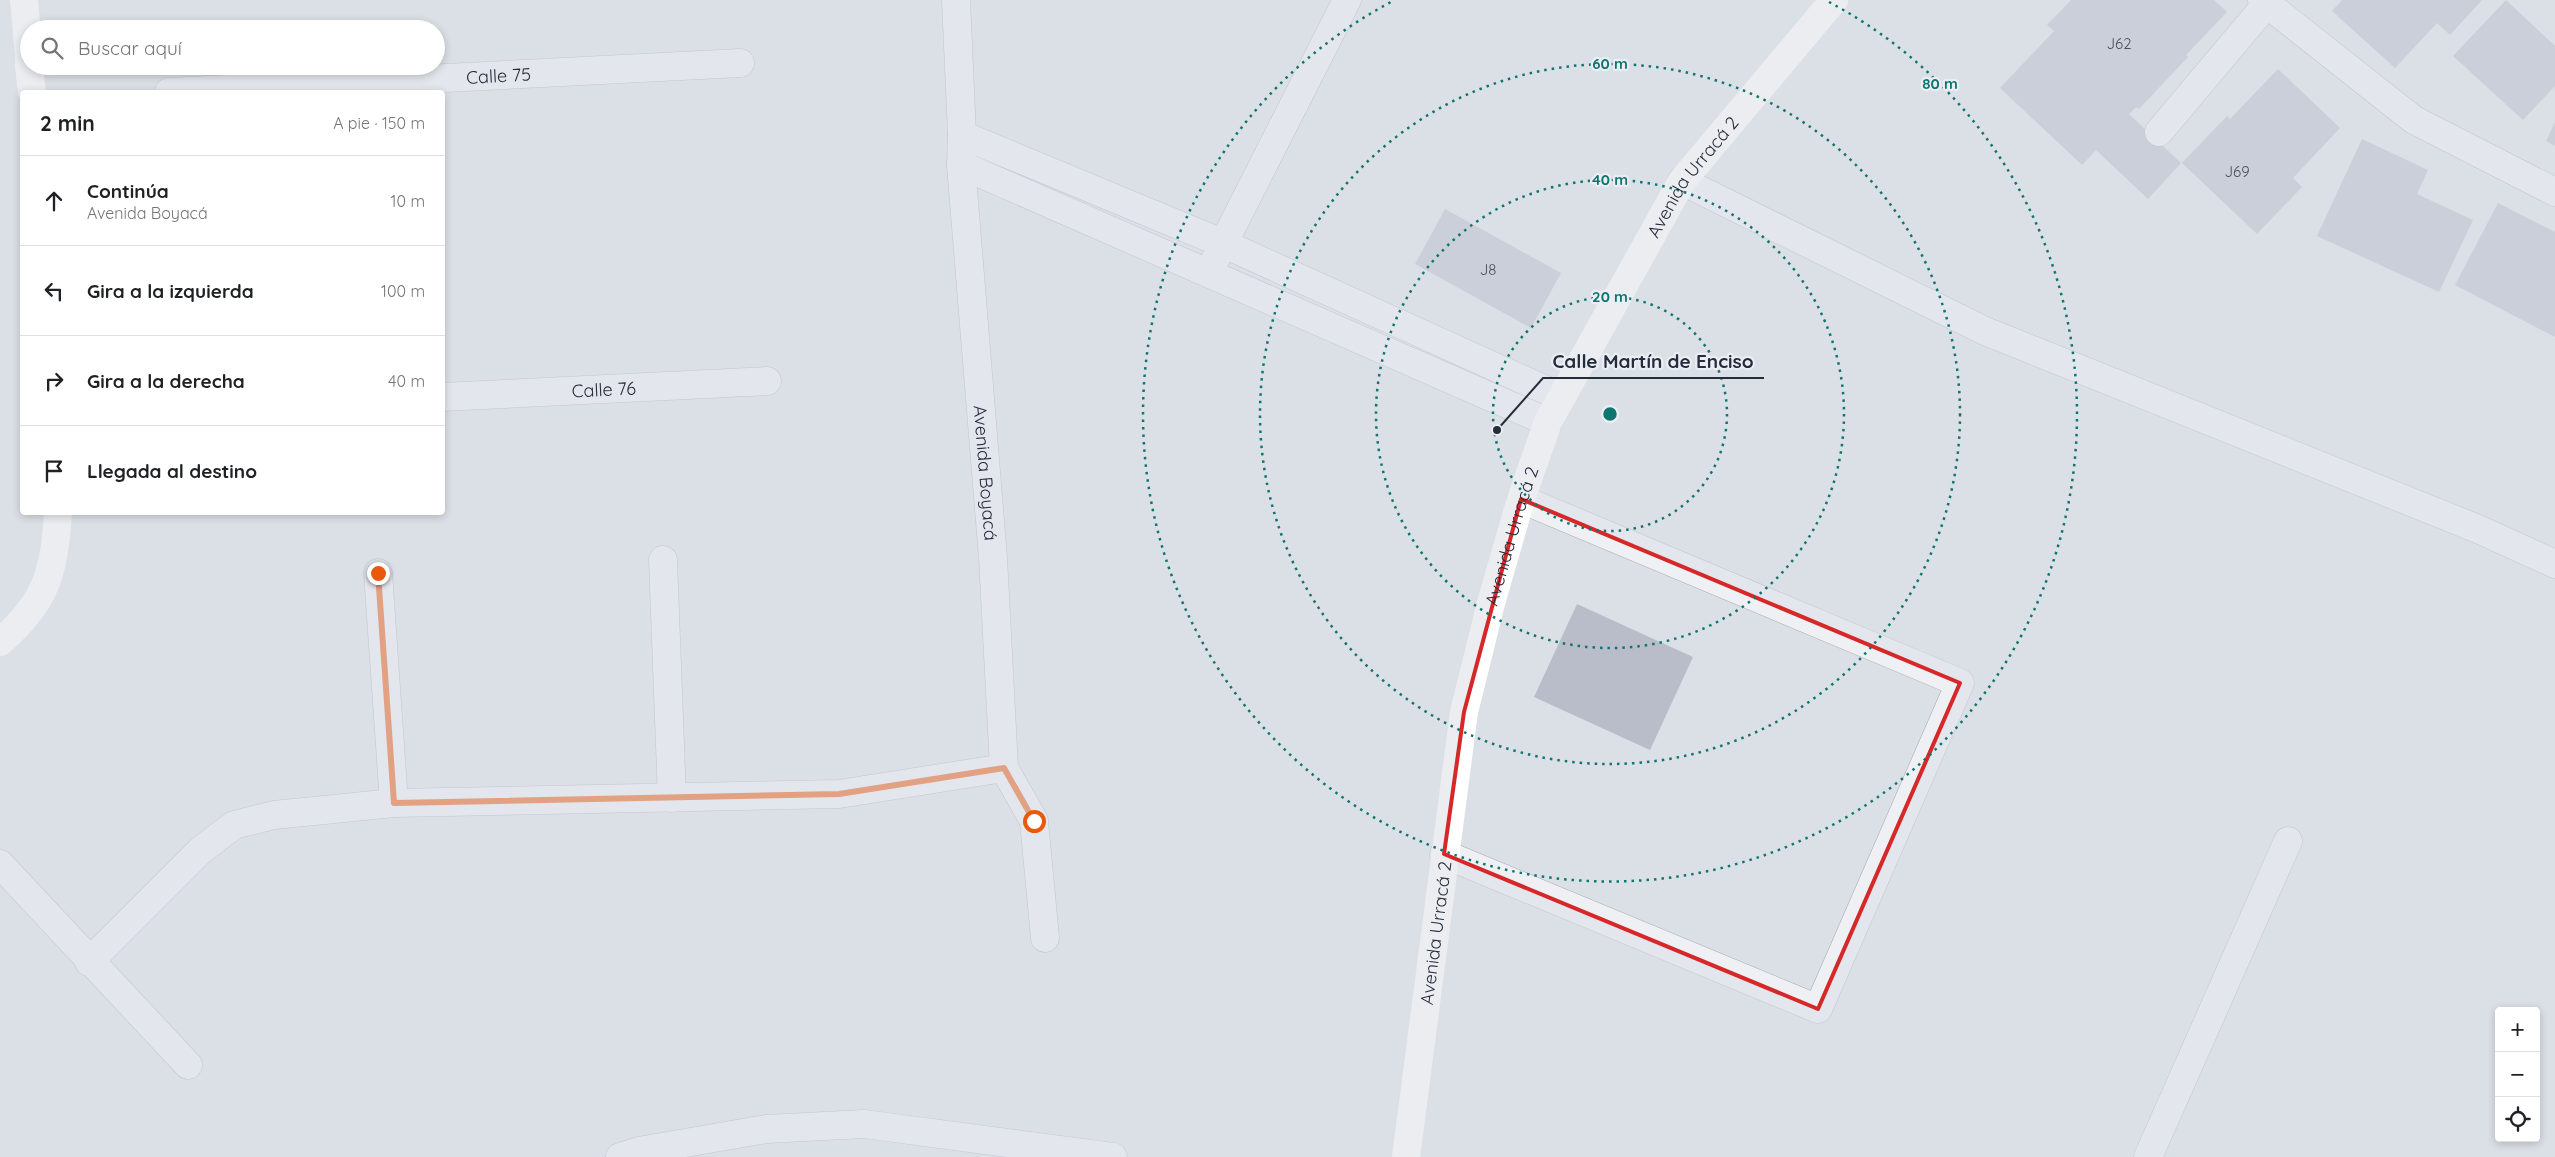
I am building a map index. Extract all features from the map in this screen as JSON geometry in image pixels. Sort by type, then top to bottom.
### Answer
[{"type":"street","points":[[24,0],[26,20]]},
{"type":"street","name":"Avenida Boyacá","points":[[956,0],[962,135],[961,165],[992,558],[1004,768],[1034,821],[1044,938]]},
{"type":"street","points":[[1210,274],[1222,243],[1347,0]]},
{"type":"street","name":"Avenida Urracá 2","points":[[1406,1157],[1464,712],[1491,603],[1521,498],[1548,422],[1682,182],[1834,0]]},
{"type":"street","points":[[2159,132],[2266,1],[2414,120],[2555,192]]},
{"type":"street","name":"Calle 75","points":[[208,90],[740,63]]},
{"type":"street","points":[[31,75],[32,90]]},
{"type":"street","points":[[962,135],[1222,243],[1561,397]]},
{"type":"street","points":[[961,165],[1548,422]]},
{"type":"street","points":[[1682,182],[1986,331],[2478,529],[2555,564]]},
{"type":"street","name":"Calle 76","points":[[445,398],[767,381]]},
{"type":"street","points":[[1444,854],[1818,1009],[1960,682],[1521,498]]},
{"type":"street","points":[[0,642],[33,608],[50,577],[57,544],[58,515]]},
{"type":"street","points":[[663,560],[672,798]]},
{"type":"street","points":[[378,573],[394,803]]},
{"type":"street","points":[[89,962],[201,850],[234,825],[274,815],[394,803],[839,794],[1004,768]]},
{"type":"street","points":[[2148,1157],[2288,841]]},
{"type":"street","points":[[0,864],[89,962],[188,1066]]},
{"type":"street","points":[[620,1157],[639,1151],[766,1129],[864,1124],[1114,1157]]},
{"type":"highlighted area","points":[[1521,499],[1960,683],[1818,1009],[1444,854],[1464,712]]},
{"type":"building","points":[[2071,0],[2214,0],[2227,12],[2139,109],[2136,107],[2129,114],[2181,163],[2148,199],[2096,150],[2082,165],[2000,88],[2054,31],[2047,25]]},
{"type":"building","points":[[2342,0],[2482,0],[2450,35],[2437,23],[2395,68],[2332,11]]},
{"type":"building","points":[[2506,0],[2555,46],[2555,86],[2523,120],[2453,56]]},
{"type":"building","points":[[2278,69],[2340,128],[2293,178],[2302,187],[2257,234],[2182,163],[2227,116],[2230,119]]},
{"type":"building","points":[[2555,122],[2555,146],[2546,141]]},
{"type":"building","points":[[2362,139],[2428,170],[2417,194],[2473,220],[2439,292],[2317,236]]},
{"type":"building","points":[[2498,203],[2555,232],[2555,337],[2455,285]]},
{"type":"building","points":[[1445,209],[1561,273],[1531,328],[1415,264]]},
{"type":"building","points":[[1577,604],[1693,657],[1650,750],[1534,697]]},
{"type":"place","name":"Calle Martín de Enciso","points":[[1497,430]]},
{"type":"route","points":[[378,573],[394,803],[839,794],[1004,768],[1034,821]]}]
